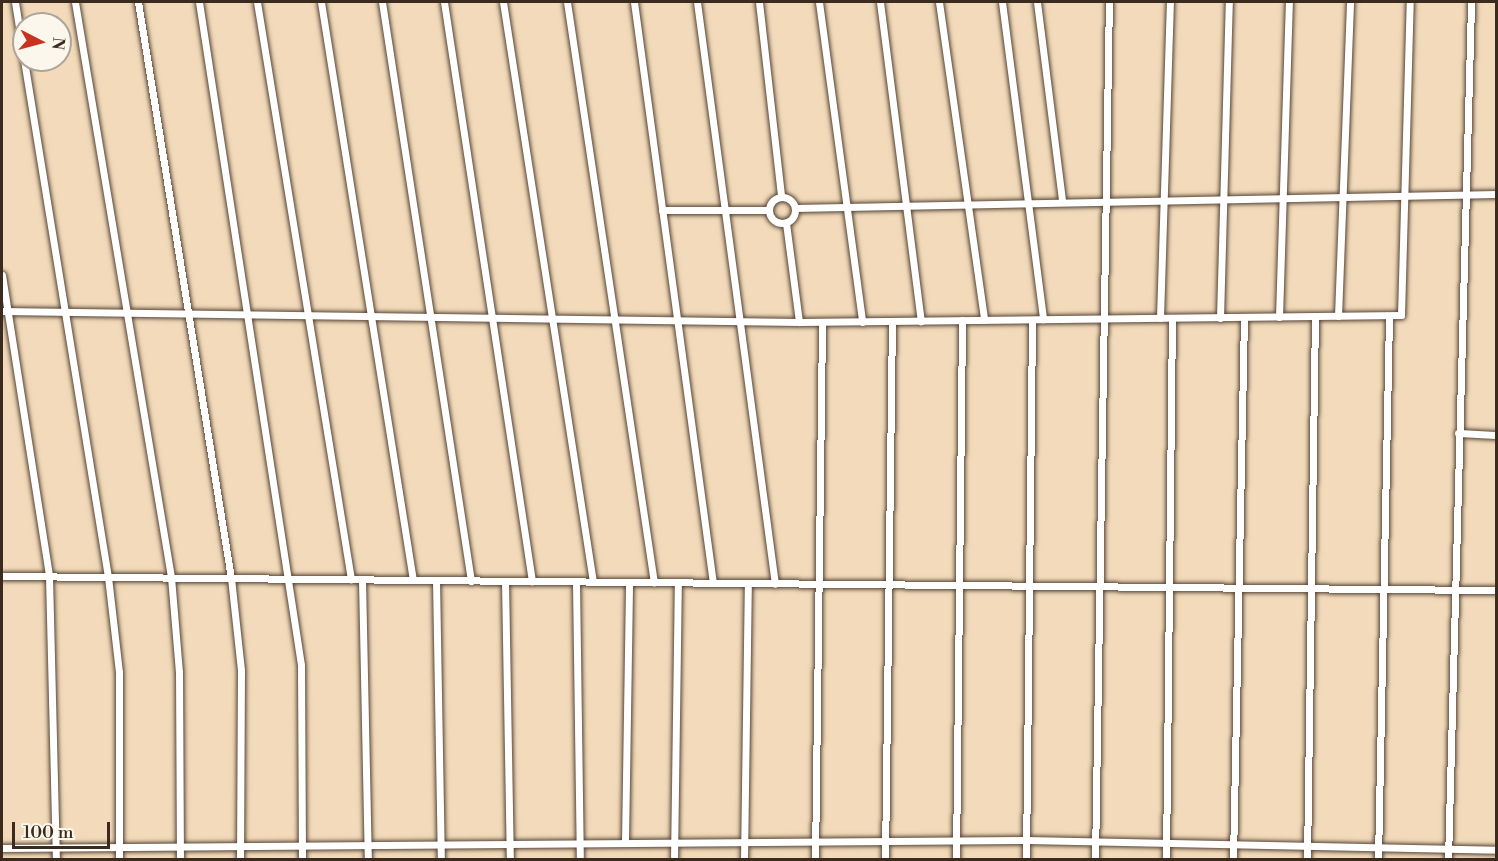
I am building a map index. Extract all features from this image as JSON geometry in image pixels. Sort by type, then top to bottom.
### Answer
[{"type":"street","points":[[75,2],[171,578],[179,672],[180,860]]},
{"type":"street","points":[[138,2],[231,578],[241,670],[240,860]]},
{"type":"street","points":[[199,2],[290,579],[301,665],[302,860]]},
{"type":"street","points":[[257,2],[351,579]]},
{"type":"street","points":[[321,2],[413,580]]},
{"type":"street","points":[[382,2],[471,581]]},
{"type":"street","points":[[444,2],[532,581]]},
{"type":"street","points":[[503,2],[594,582]]},
{"type":"street","points":[[567,2],[654,583]]},
{"type":"street","points":[[634,2],[713,583]]},
{"type":"street","points":[[697,2],[775,584]]},
{"type":"street","points":[[759,2],[781,196],[795,208],[1497,194]]},
{"type":"street","points":[[819,2],[862,322]]},
{"type":"street","points":[[880,2],[921,321]]},
{"type":"street","points":[[939,2],[984,320]]},
{"type":"street","points":[[1002,2],[1043,320]]},
{"type":"street","points":[[1037,2],[1062,201]]},
{"type":"street","points":[[1095,860],[1100,587],[1100,319],[1109,2]]},
{"type":"street","points":[[1160,318],[1170,2]]},
{"type":"street","points":[[1220,318],[1230,2]]},
{"type":"street","points":[[1280,317],[1289,2]]},
{"type":"street","points":[[1338,316],[1350,2]]},
{"type":"street","points":[[4,311],[740,322],[1401,315],[1410,2]]},
{"type":"street","points":[[1448,860],[1453,590],[1467,195],[1471,2]]},
{"type":"street","points":[[26,72],[58,241],[64,312],[108,577],[119,672],[119,860]]},
{"type":"street","points":[[662,210],[769,210],[781,196]]},
{"type":"street","points":[[795,208],[786,223],[799,322]]},
{"type":"street","points":[[769,210],[776,222],[786,223]]},
{"type":"street","points":[[2,275],[4,311],[49,576],[56,860]]},
{"type":"street","points":[[1378,860],[1389,315]]},
{"type":"street","points":[[1307,860],[1315,316]]},
{"type":"street","points":[[1233,860],[1241,588],[1244,317]]},
{"type":"street","points":[[1166,860],[1172,318]]},
{"type":"street","points":[[956,860],[962,320]]},
{"type":"street","points":[[1026,860],[1032,320]]},
{"type":"street","points":[[885,860],[892,321]]},
{"type":"street","points":[[814,860],[822,322]]},
{"type":"street","points":[[1458,433],[1497,435]]},
{"type":"street","points":[[2,576],[1497,590]]},
{"type":"street","points":[[362,580],[369,860]]},
{"type":"street","points":[[436,580],[441,860]]},
{"type":"street","points":[[505,581],[510,860]]},
{"type":"street","points":[[576,582],[580,860]]},
{"type":"street","points":[[625,842],[628,582]]},
{"type":"street","points":[[674,860],[678,583]]},
{"type":"street","points":[[744,860],[748,584]]},
{"type":"street","points":[[2,848],[368,849],[625,842],[956,844],[1027,840],[1095,840],[1234,847],[1307,846],[1378,850],[1497,850]]}]
